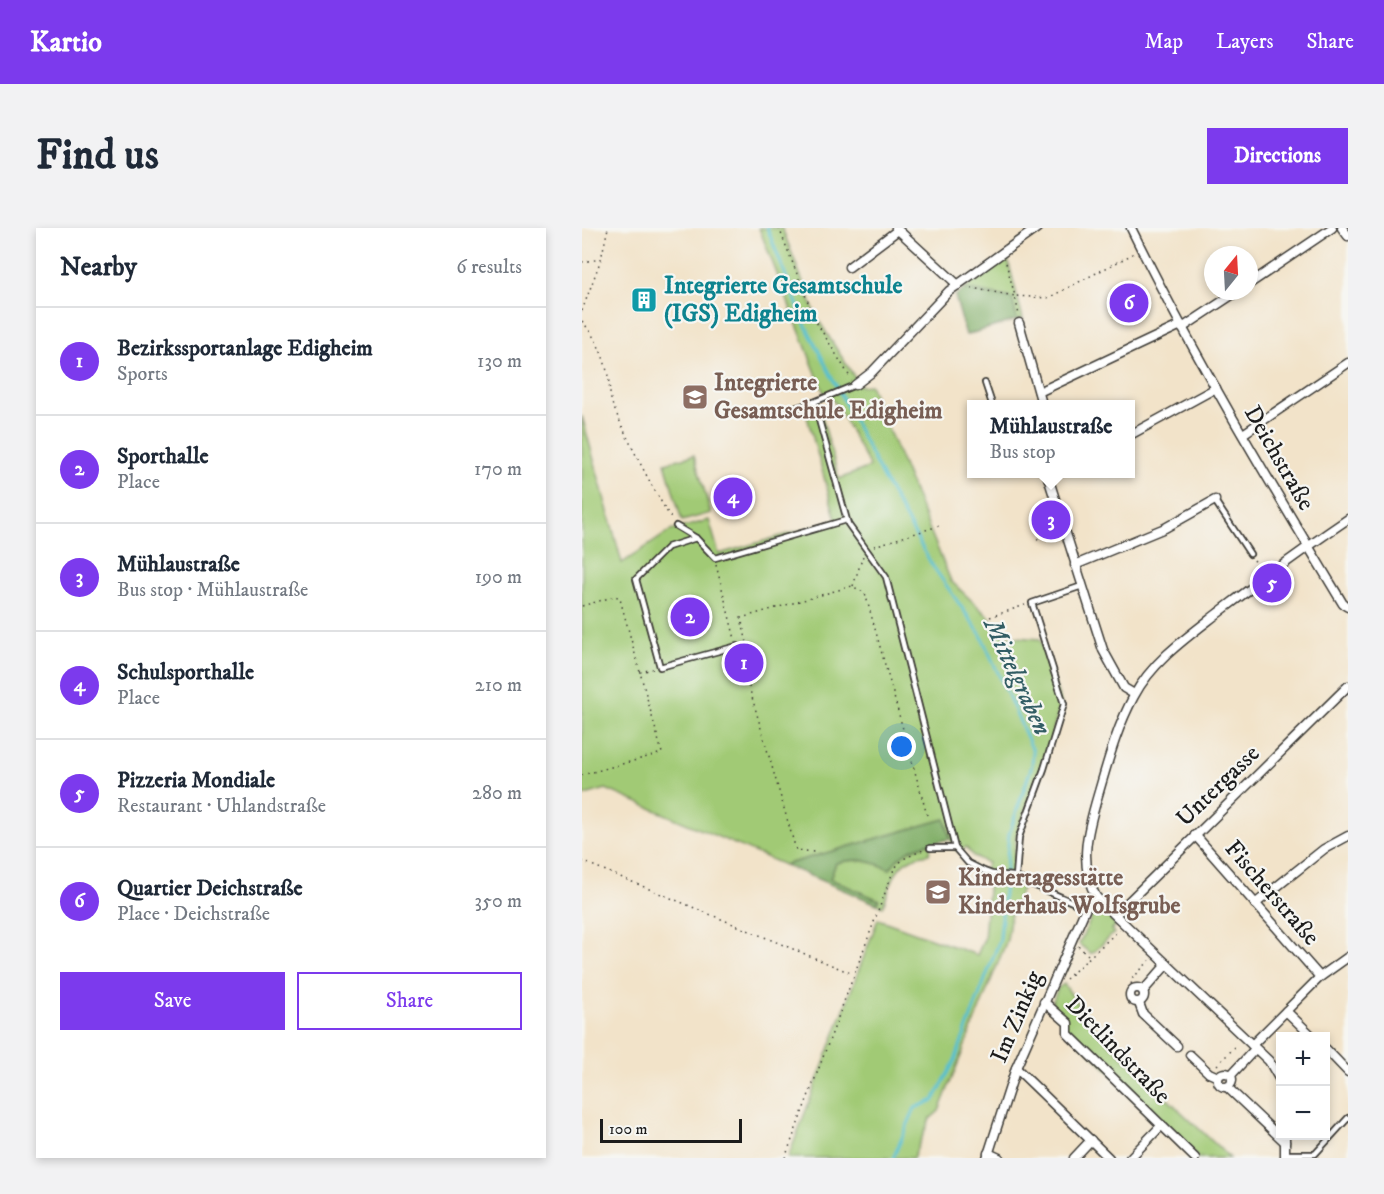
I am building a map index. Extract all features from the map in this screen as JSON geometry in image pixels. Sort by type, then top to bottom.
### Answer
[{"type":"street","name":"Deichstraße","points":[[1131,228],[1181,327],[1308,546],[1343,604],[1348,607]]},
{"type":"street","points":[[1258,278],[1332,228]]},
{"type":"street","points":[[1342,228],[1348,236]]},
{"type":"street","points":[[849,267],[897,229],[958,285]]},
{"type":"street","points":[[852,386],[872,372],[958,285],[1003,254],[1032,230]]},
{"type":"street","points":[[1039,392],[1181,327],[1224,300]]},
{"type":"street","points":[[1019,323],[1041,400]]},
{"type":"street","points":[[1243,434],[1348,363]]},
{"type":"street","points":[[1135,433],[1216,388]]},
{"type":"street","points":[[1048,478],[1103,650],[1124,688],[1134,694]]},
{"type":"street","points":[[1075,565],[1165,528],[1215,500]]},
{"type":"street","points":[[1276,1072],[1269,1061],[1096,897],[1086,870],[1088,831],[1115,736],[1134,694],[1169,652],[1265,577],[1348,519]]},
{"type":"street","name":"Untergasse","points":[[1116,914],[1348,686]]},
{"type":"street","name":"Fischerstraße","points":[[1195,835],[1320,977]]},
{"type":"street","points":[[1255,904],[1324,849],[1348,836]]},
{"type":"street","name":"Im Zinkig","points":[[988,1156],[1016,1068],[1086,908],[1096,897]]},
{"type":"street","points":[[1227,1087],[1232,1083],[1231,1075],[1286,1011],[1320,977],[1348,957]]},
{"type":"street","points":[[1139,1002],[1144,998],[1143,991],[1167,964]]},
{"type":"street","points":[[1139,1002],[1130,999],[1132,990],[1138,988],[1143,991]]},
{"type":"street","name":"Dietlindstraße","points":[[1044,1002],[1068,1023],[1068,1034],[1195,1158]]},
{"type":"street","points":[[1139,1002],[1143,1014],[1177,1046]]},
{"type":"street","points":[[1286,1011],[1308,1032]]},
{"type":"street","points":[[1330,1053],[1348,1072]]},
{"type":"street","points":[[1190,1055],[1209,1073],[1218,1077]]},
{"type":"street","points":[[1016,1068],[1109,1158]]},
{"type":"street","points":[[1218,1077],[1224,1073],[1231,1075]]},
{"type":"street","points":[[1218,1077],[1219,1084],[1227,1087],[1276,1131]]},
{"type":"street","name":"Dietlindstraße","points":[[1130,1158],[1162,1125]]},
{"type":"street","points":[[1074,1158],[1091,1140]]},
{"type":"street","points":[[1285,1140],[1285,1156]]},
{"type":"street","points":[[988,1156],[999,1158]]},
{"type":"lane","points":[[985,383],[990,400]]},
{"type":"lane","points":[[769,416],[852,386]]},
{"type":"lane","points":[[813,402],[846,520],[886,577],[955,848],[968,862],[992,874],[1015,876],[1086,908]]},
{"type":"lane","points":[[1215,500],[1250,554]]},
{"type":"lane","points":[[676,526],[696,538],[715,558],[846,520]]},
{"type":"lane","points":[[696,538],[668,547],[636,579],[660,667],[737,646]]},
{"type":"lane","points":[[1015,876],[1019,837],[1044,769],[1064,704],[1032,603],[1082,586]]},
{"type":"lane","points":[[930,848],[955,848]]},
{"type":"lane","points":[[1285,1156],[1315,1154],[1348,1118]]},
{"type":"path","points":[[582,310],[601,259],[608,228]]},
{"type":"path","points":[[779,228],[815,320],[852,386]]},
{"type":"path","points":[[958,285],[1015,296],[1048,298],[1142,249]]},
{"type":"path","points":[[1003,254],[1015,296],[1019,323]]},
{"type":"path","points":[[582,262],[601,259]]},
{"type":"path","points":[[582,321],[597,338],[609,381],[612,403],[647,478],[676,526]]},
{"type":"path","points":[[852,586],[865,549],[942,525]]},
{"type":"path","points":[[1037,540],[1064,532]]},
{"type":"path","points":[[1250,554],[1265,577]]},
{"type":"path","points":[[715,558],[737,646],[796,850],[814,852]]},
{"type":"path","points":[[743,664],[752,661],[754,651],[747,643],[741,618],[852,586],[865,593],[927,815]]},
{"type":"path","points":[[582,606],[616,596],[620,599],[662,753],[582,775]]},
{"type":"path","points":[[795,603],[797,607]]},
{"type":"path","points":[[990,616],[1032,603]]},
{"type":"path","points":[[640,672],[660,667]]},
{"type":"path","points":[[785,1158],[894,869],[912,854],[930,848]]},
{"type":"path","points":[[582,861],[854,974]]},
{"type":"path","points":[[1054,981],[1063,981],[1126,923]]},
{"type":"path","points":[[1071,942],[1089,955]]},
{"type":"path","points":[[1132,990],[1131,980],[1156,953]]},
{"type":"path","points":[[1220,1062],[1244,1038]]},
{"type":"green space","points":[[759,228],[782,228],[817,318],[860,386],[870,385],[951,581],[990,618],[1003,636],[1040,639],[1061,703],[1042,768],[1016,836],[1013,879],[1024,884],[1011,913],[1007,940],[939,1111],[930,1119],[913,1158],[788,1158],[878,919],[977,955],[984,939],[989,878],[982,876],[988,863],[973,856],[966,847],[959,852],[953,848],[945,819],[784,865],[606,789],[582,796],[582,416],[622,563],[670,531],[709,520],[719,554],[836,520],[806,413],[820,410],[839,479],[870,467],[836,404],[823,391]]},
{"type":"green space","points":[[1007,256],[1023,319],[1017,320],[1012,298],[964,289]]},
{"type":"green space","points":[[964,289],[1012,298],[1017,320],[966,335],[955,296]]},
{"type":"green space","points":[[694,455],[711,513],[682,521],[665,463]]},
{"type":"green space","points":[[945,819],[950,839],[916,847],[902,855],[890,869],[864,860],[836,863],[830,879],[879,900],[877,904],[784,865]]},
{"type":"green space","points":[[932,843],[929,854],[909,860],[897,871],[883,906],[877,904],[878,900],[830,879],[836,863],[863,861],[890,869],[898,858],[913,849]]},
{"type":"green space","points":[[1098,911],[1103,912],[1116,925],[1111,930],[1114,933],[1093,953],[1090,953],[1079,944],[1093,914]]},
{"type":"green space","points":[[1064,984],[1100,1035],[1230,1158],[1198,1158],[1070,1033],[1051,1005],[1058,988]]},
{"type":"waterway","name":"Mittelgraben","points":[[767,228],[805,324],[883,478],[932,565],[981,635],[1033,751],[1032,765],[1009,834],[1000,939],[955,1060],[934,1100],[915,1108],[893,1158]]},
{"type":"place","name":"Integrierte Gesamtschule (IGS) Edigheim","points":[[644,300]]},
{"type":"place","name":"Quartier Deichstraße","points":[[1129,303]]},
{"type":"place","name":"Integrierte Gesamtschule Edigheim","points":[[695,397]]},
{"type":"place","name":"Schulsporthalle","points":[[733,497]]},
{"type":"place","name":"Mühlaustraße","points":[[1051,520]]},
{"type":"place","name":"Pizzeria Mondiale","points":[[1272,583]]},
{"type":"place","name":"Sporthalle","points":[[690,617]]},
{"type":"place","name":"Bezirkssportanlage Edigheim","points":[[744,663]]},
{"type":"place","name":"Kindertagesstätte Kinderhaus Wolfsgrube","points":[[938,892]]}]
